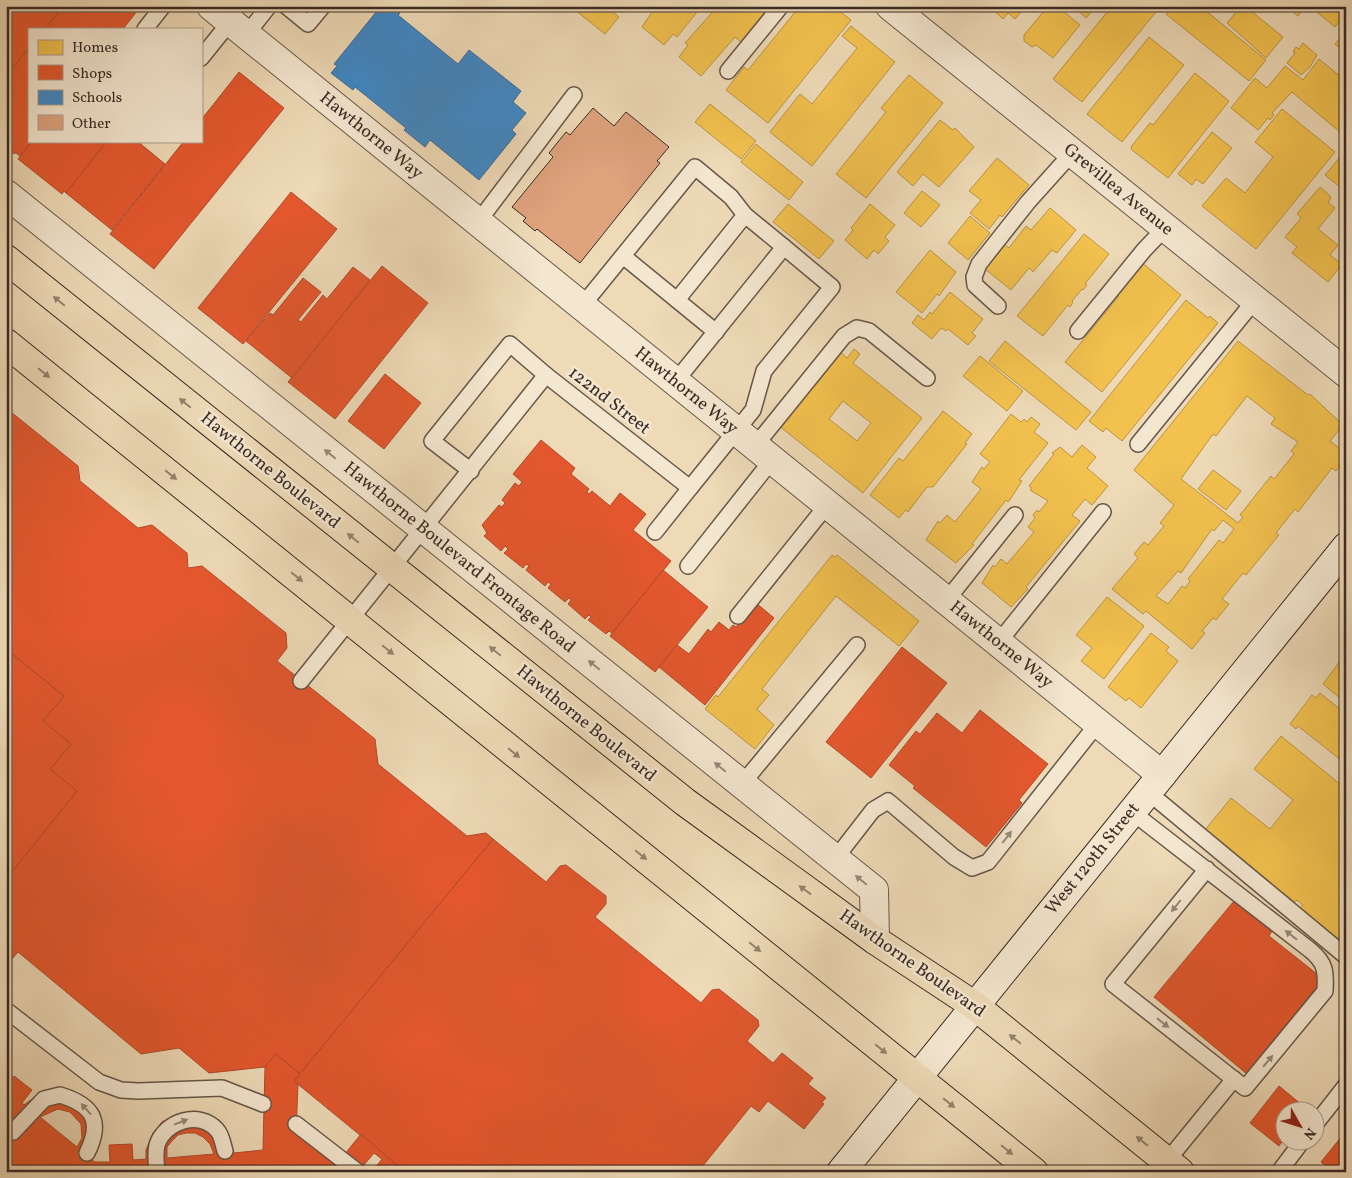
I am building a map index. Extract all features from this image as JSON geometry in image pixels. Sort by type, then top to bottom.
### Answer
[{"type":"main road","name":"Hawthorne Boulevard","points":[[6,259],[685,802],[875,940],[975,1006],[1173,1167]]},
{"type":"main road","points":[[6,343],[1034,1172]]},
{"type":"street","name":"Grevillea Avenue","points":[[890,6],[1346,373]]},
{"type":"street","name":"Hawthorne Way","points":[[229,21],[1098,723],[1147,793]]},
{"type":"street","name":"Hawthorne Boulevard Frontage Road","points":[[6,194],[874,890],[875,940]]},
{"type":"street","name":"West 120th Street","points":[[841,1172],[1346,547]]},
{"type":"lane","points":[[146,28],[163,6]]},
{"type":"lane","points":[[202,57],[229,21],[269,6]]},
{"type":"lane","points":[[286,6],[308,24],[323,6]]},
{"type":"lane","points":[[728,71],[781,6]]},
{"type":"lane","points":[[774,30],[794,6]]},
{"type":"lane","points":[[478,222],[574,95]]},
{"type":"lane","points":[[998,306],[975,286],[974,277],[979,264],[1028,202],[1072,153]]},
{"type":"lane","points":[[582,306],[695,167],[731,197],[745,216],[832,287],[764,371],[753,410],[755,446]]},
{"type":"lane","points":[[677,300],[745,216]]},
{"type":"lane","points":[[1078,332],[1144,250],[1166,228]]},
{"type":"lane","points":[[675,382],[784,247]]},
{"type":"lane","points":[[623,256],[716,332]]},
{"type":"lane","points":[[1138,444],[1255,300]]},
{"type":"lane","points":[[688,566],[755,446],[844,336],[857,328],[869,331],[927,378]]},
{"type":"lane","points":[[470,471],[432,442],[510,344],[546,375]]},
{"type":"lane","name":"122nd Street","points":[[301,681],[546,375],[690,488]]},
{"type":"lane","points":[[655,532],[690,488],[755,446]]},
{"type":"lane","points":[[738,616],[827,504]]},
{"type":"lane","points":[[998,643],[1103,512]]},
{"type":"lane","points":[[946,601],[1016,515]]},
{"type":"lane","points":[[742,784],[857,645]]},
{"type":"lane","points":[[835,859],[873,810],[888,801],[954,857],[972,868],[988,862],[1098,723]]},
{"type":"lane","points":[[1147,793],[1207,869],[1316,954],[1321,959],[1326,971],[1325,992],[1245,1088],[1113,984],[1207,869]]},
{"type":"lane","points":[[1147,793],[1343,954],[1346,951]]},
{"type":"lane","points":[[6,1010],[99,1082],[121,1090],[138,1092],[222,1088],[263,1104]]},
{"type":"lane","points":[[1173,1167],[1234,1079]]},
{"type":"lane","points":[[1324,1114],[1346,1086]]},
{"type":"lane","points":[[13,1132],[33,1108],[44,1099],[60,1094],[85,1106],[93,1118],[96,1133],[87,1153]]},
{"type":"lane","points":[[156,1165],[157,1145],[165,1130],[179,1122],[190,1119],[204,1122],[217,1130],[225,1151]]},
{"type":"lane","points":[[296,1124],[358,1172]]},
{"type":"lane","points":[[1279,1172],[1296,1150]]},
{"type":"building: Homes","points":[[570,6],[605,6],[619,17],[605,34]]},
{"type":"building: Homes","points":[[656,6],[701,7],[677,37],[673,34],[664,45],[642,27]]},
{"type":"building: Homes","points":[[718,6],[773,6],[743,44],[735,37],[701,76],[679,57],[688,45],[685,43]]},
{"type":"building: Homes","points":[[800,6],[833,6],[851,20],[768,123],[726,90],[744,67],[748,70]]},
{"type":"building: Homes","points":[[989,6],[1026,6],[1015,19],[1008,13],[1003,19]]},
{"type":"building: Homes","points":[[1048,6],[1057,6],[1080,25],[1053,58],[1036,45],[1032,47],[1024,41],[1024,35]]},
{"type":"building: Homes","points":[[1073,6],[1096,6],[1086,18]]},
{"type":"building: Homes","points":[[1112,6],[1161,6],[1082,102],[1053,79]]},
{"type":"building: Homes","points":[[1172,6],[1200,6],[1266,60],[1249,81],[1166,14]]},
{"type":"building: Homes","points":[[1241,6],[1245,6],[1283,37],[1266,58],[1227,23]]},
{"type":"building: Homes","points":[[1286,6],[1306,6],[1298,16]]},
{"type":"building: Homes","points":[[1313,6],[1346,6],[1346,21],[1342,18],[1335,27],[1312,8]]},
{"type":"building: Homes","points":[[851,26],[895,62],[812,166],[770,132],[800,94],[812,104],[857,48],[842,36]]},
{"type":"building: Homes","points":[[1346,31],[1346,53],[1335,44]]},
{"type":"building: Homes","points":[[1149,37],[1184,65],[1122,142],[1087,114]]},
{"type":"building: Homes","points":[[1303,43],[1317,55],[1310,67],[1301,75],[1287,63],[1295,53],[1293,52],[1296,47],[1299,49]]},
{"type":"building: Homes","points":[[1319,59],[1346,81],[1346,137],[1292,92],[1272,113],[1274,115],[1270,120],[1268,118],[1258,130],[1231,108],[1255,78],[1267,88],[1285,66],[1303,80]]},
{"type":"building: Homes","points":[[1195,73],[1229,101],[1168,178],[1132,150],[1131,147],[1150,123],[1153,125]]},
{"type":"building: Homes","points":[[909,75],[943,103],[866,198],[836,174],[886,112],[881,108]]},
{"type":"building: Homes","points":[[710,104],[756,141],[741,159],[695,122]]},
{"type":"building: Homes","points":[[1282,109],[1335,152],[1256,249],[1202,206],[1226,178],[1245,193],[1273,157],[1255,142]]},
{"type":"building: Homes","points":[[940,120],[953,130],[955,128],[974,147],[939,187],[923,174],[913,186],[897,172]]},
{"type":"building: Homes","points":[[1212,132],[1232,148],[1203,184],[1196,179],[1192,185],[1178,174]]},
{"type":"building: Homes","points":[[756,144],[803,182],[789,200],[741,162]]},
{"type":"building: Homes","points":[[1346,150],[1346,195],[1342,192],[1344,190],[1325,175]]},
{"type":"building: Homes","points":[[997,158],[1029,185],[1002,217],[1000,215],[989,229],[970,213],[981,200],[969,191]]},
{"type":"building: Homes","points":[[1320,187],[1331,198],[1328,202],[1335,208],[1318,229],[1338,245],[1330,255],[1342,264],[1328,282],[1292,253],[1297,247],[1285,237],[1301,218],[1297,214]]},
{"type":"building: Homes","points":[[922,191],[940,205],[921,227],[904,213]]},
{"type":"building: Homes","points":[[788,204],[834,241],[819,259],[773,222]]},
{"type":"building: Homes","points":[[870,204],[895,225],[885,237],[889,241],[878,254],[874,250],[867,259],[845,240],[853,230],[851,228]]},
{"type":"building: Homes","points":[[1050,208],[1076,230],[1057,253],[1052,250],[1033,272],[1029,268],[1011,290],[985,269],[1005,245],[1009,248],[1026,226],[1031,230]]},
{"type":"building: Homes","points":[[970,216],[990,233],[968,260],[948,243]]},
{"type":"building: Homes","points":[[1084,234],[1109,254],[1085,284],[1087,285],[1072,301],[1070,307],[1068,305],[1043,336],[1017,316]]},
{"type":"building: Homes","points":[[930,250],[956,272],[939,296],[937,294],[922,313],[896,292]]},
{"type":"building: Homes","points":[[1140,261],[1181,295],[1102,392],[1065,362],[1119,296],[1115,292]]},
{"type":"building: Homes","points":[[950,292],[983,319],[972,333],[976,336],[968,345],[948,329],[946,331],[941,328],[932,339],[912,323],[918,315],[924,320],[930,312],[932,314]]},
{"type":"building: Homes","points":[[1186,300],[1208,318],[1210,316],[1218,323],[1122,441],[1106,428],[1103,432],[1089,421]]},
{"type":"building: Homes","points":[[1005,341],[1091,412],[1076,430],[989,361]]},
{"type":"building: Homes","points":[[1238,341],[1308,395],[1310,394],[1343,425],[1330,441],[1346,453],[1346,459],[1336,471],[1332,468],[1298,512],[1295,509],[1276,533],[1279,535],[1246,575],[1243,573],[1222,599],[1229,604],[1216,620],[1213,618],[1202,631],[1205,633],[1192,649],[1146,611],[1143,614],[1112,589],[1138,558],[1134,554],[1144,542],[1148,545],[1164,526],[1160,523],[1174,505],[1134,470]],"holes":[[[1247,396],[1275,418],[1271,424],[1298,442],[1291,451],[1294,454],[1274,479],[1271,476],[1240,515],[1243,517],[1238,523],[1181,479],[1213,434],[1216,436]],[[1223,520],[1234,529],[1223,543],[1219,540],[1188,579],[1190,581],[1185,588],[1182,586],[1168,604],[1156,596],[1178,571],[1181,573],[1212,529],[1214,531]]]},
{"type":"building: Homes","points":[[854,349],[860,354],[853,363],[922,418],[863,493],[778,425],[838,350],[847,358]],"holes":[[[843,401],[871,423],[857,441],[829,419]]]},
{"type":"building: Homes","points":[[980,356],[1023,391],[1007,411],[963,376]]},
{"type":"building: Homes","points":[[943,411],[972,434],[965,443],[967,444],[933,487],[927,487],[908,512],[906,510],[899,518],[870,495],[899,458],[903,461]]},
{"type":"building: Homes","points":[[1011,414],[1021,422],[1024,419],[1027,422],[1031,417],[1040,424],[1034,432],[1048,443],[1019,480],[1022,481],[1008,502],[1006,500],[972,544],[974,545],[956,563],[926,540],[938,521],[940,523],[947,515],[955,522],[981,489],[972,482],[982,467],[984,469],[990,462],[980,454]]},
{"type":"building: Homes","points":[[1082,445],[1096,457],[1087,468],[1108,486],[1092,505],[1085,499],[1072,515],[1080,521],[1026,587],[1028,589],[1011,607],[982,583],[993,565],[995,567],[1001,559],[1007,564],[1034,532],[1028,527],[1035,518],[1033,515],[1037,510],[1039,512],[1048,501],[1030,490],[1032,488],[1029,486],[1054,454],[1052,453],[1060,447],[1072,457]]},
{"type":"building: Homes","points":[[1213,470],[1241,491],[1226,510],[1198,489]]},
{"type":"building: Homes","points":[[832,555],[835,557],[837,555],[919,621],[899,646],[836,596],[762,689],[769,695],[757,709],[774,725],[755,749],[705,709],[716,695],[718,697]]},
{"type":"building: Homes","points":[[1107,597],[1144,626],[1104,679],[1081,661],[1092,648],[1076,635]]},
{"type":"building: Homes","points":[[1151,633],[1169,647],[1166,651],[1178,661],[1141,708],[1129,698],[1126,701],[1108,687]]},
{"type":"building: Homes","points":[[1346,653],[1346,703],[1323,684]]},
{"type":"building: Homes","points":[[1320,693],[1346,714],[1346,764],[1298,726],[1296,729],[1290,724],[1312,695],[1316,698]]},
{"type":"building: Homes","points":[[1281,736],[1346,789],[1346,928],[1335,942],[1297,911],[1303,905],[1297,900],[1295,902],[1205,830],[1231,798],[1270,829],[1293,800],[1254,769]]},
{"type":"building: Shops","points":[[6,6],[63,6],[46,28],[28,28],[28,49],[6,76]]},
{"type":"building: Shops","points":[[63,6],[141,6],[124,28],[46,28]]},
{"type":"building: Shops","points":[[28,49],[28,142],[31,142],[20,156],[16,153],[7,154],[6,76]]},
{"type":"building: Shops","points":[[239,72],[284,108],[154,269],[110,234],[183,142],[202,142],[202,119]]},
{"type":"building: Shops","points":[[31,142],[106,142],[66,193],[64,191],[62,194],[18,159]]},
{"type":"building: Shops","points":[[106,142],[138,142],[165,164],[112,230],[66,193]]},
{"type":"building: Shops","points":[[291,192],[337,229],[243,344],[198,308]]},
{"type":"building: Shops","points":[[382,266],[428,303],[335,419],[288,382]]},
{"type":"building: Shops","points":[[353,267],[370,280],[292,378],[246,341],[270,313],[273,315],[303,278],[321,292],[298,320],[301,322],[323,295],[327,299]]},
{"type":"building: Shops","points":[[385,374],[421,403],[384,449],[348,421]]},
{"type":"building: Shops","points":[[6,408],[78,466],[80,481],[138,528],[152,525],[187,553],[188,568],[202,566],[286,633],[287,648],[277,661],[375,739],[378,764],[467,836],[486,833],[493,839],[300,1074],[276,1054],[265,1067],[209,1073],[179,1048],[141,1054],[18,952],[6,966],[6,879],[77,791],[50,769],[71,744],[43,721],[64,696],[6,649]]},
{"type":"building: Shops","points":[[541,440],[575,468],[571,474],[589,489],[587,492],[589,494],[592,491],[610,506],[620,493],[646,514],[633,530],[671,561],[612,633],[609,631],[606,634],[588,620],[591,617],[589,615],[585,619],[568,604],[571,600],[569,598],[565,602],[548,588],[551,584],[548,582],[545,586],[526,570],[529,566],[526,564],[523,568],[504,553],[508,549],[505,546],[501,551],[484,536],[487,533],[482,525],[499,505],[502,507],[505,503],[502,500],[515,483],[519,486],[522,482],[513,474]]},
{"type":"building: Shops","points":[[663,570],[708,607],[655,672],[610,636]]},
{"type":"building: Shops","points":[[756,603],[774,618],[705,705],[659,667],[677,645],[689,654],[708,629],[711,632],[719,622],[729,630],[733,625],[736,627]]},
{"type":"building: Shops","points":[[902,647],[947,683],[871,778],[826,742]]},
{"type":"building: Shops","points":[[6,649],[64,696],[43,721],[71,744],[50,769],[77,791],[6,879]]},
{"type":"building: Shops","points":[[980,710],[1048,764],[1019,800],[1022,803],[986,847],[913,788],[915,786],[889,765],[916,731],[920,734],[937,713],[962,733]]},
{"type":"building: Shops","points":[[493,839],[546,882],[560,866],[566,865],[606,896],[606,904],[595,917],[701,1003],[712,990],[719,989],[758,1020],[759,1026],[747,1041],[773,1063],[782,1053],[813,1078],[808,1084],[826,1098],[822,1102],[824,1104],[804,1129],[768,1101],[759,1112],[751,1106],[698,1172],[405,1172],[294,1081]]},
{"type":"building: Shops","points":[[1234,901],[1272,931],[1269,936],[1317,974],[1317,986],[1247,1074],[1154,997]]},
{"type":"building: Shops","points":[[276,1054],[300,1074],[294,1081],[298,1084],[296,1133],[336,1165],[361,1134],[405,1172],[372,1172],[382,1159],[374,1153],[358,1172],[6,1172],[6,1086],[14,1076],[32,1090],[22,1103],[24,1105],[39,1094],[55,1089],[63,1089],[85,1097],[93,1106],[102,1132],[97,1152],[92,1160],[95,1162],[110,1162],[109,1145],[132,1144],[133,1160],[146,1159],[146,1150],[153,1133],[162,1122],[173,1116],[185,1113],[229,1136],[234,1153],[263,1150],[265,1067]],"holes":[[[58,1109],[70,1112],[81,1124],[82,1138],[77,1147],[40,1117]],[[195,1133],[203,1137],[210,1144],[214,1154],[167,1158],[167,1147],[178,1135]]]},
{"type":"building: Shops","points":[[1279,1086],[1296,1100],[1274,1100],[1274,1142],[1250,1123]]},
{"type":"building: Shops","points":[[1346,1131],[1346,1172],[1333,1172],[1321,1162]]},
{"type":"building: Schools","points":[[381,6],[388,8],[391,6],[400,13],[398,15],[458,64],[469,50],[521,91],[513,102],[526,113],[512,130],[516,134],[479,180],[430,140],[425,147],[404,130],[406,128],[355,87],[353,90],[331,73],[337,66],[334,64]]},
{"type":"building: Other","points":[[593,108],[614,126],[626,112],[669,147],[657,161],[660,163],[580,263],[537,229],[535,231],[523,221],[526,218],[512,207],[553,157],[549,153],[566,132],[570,135]]}]
